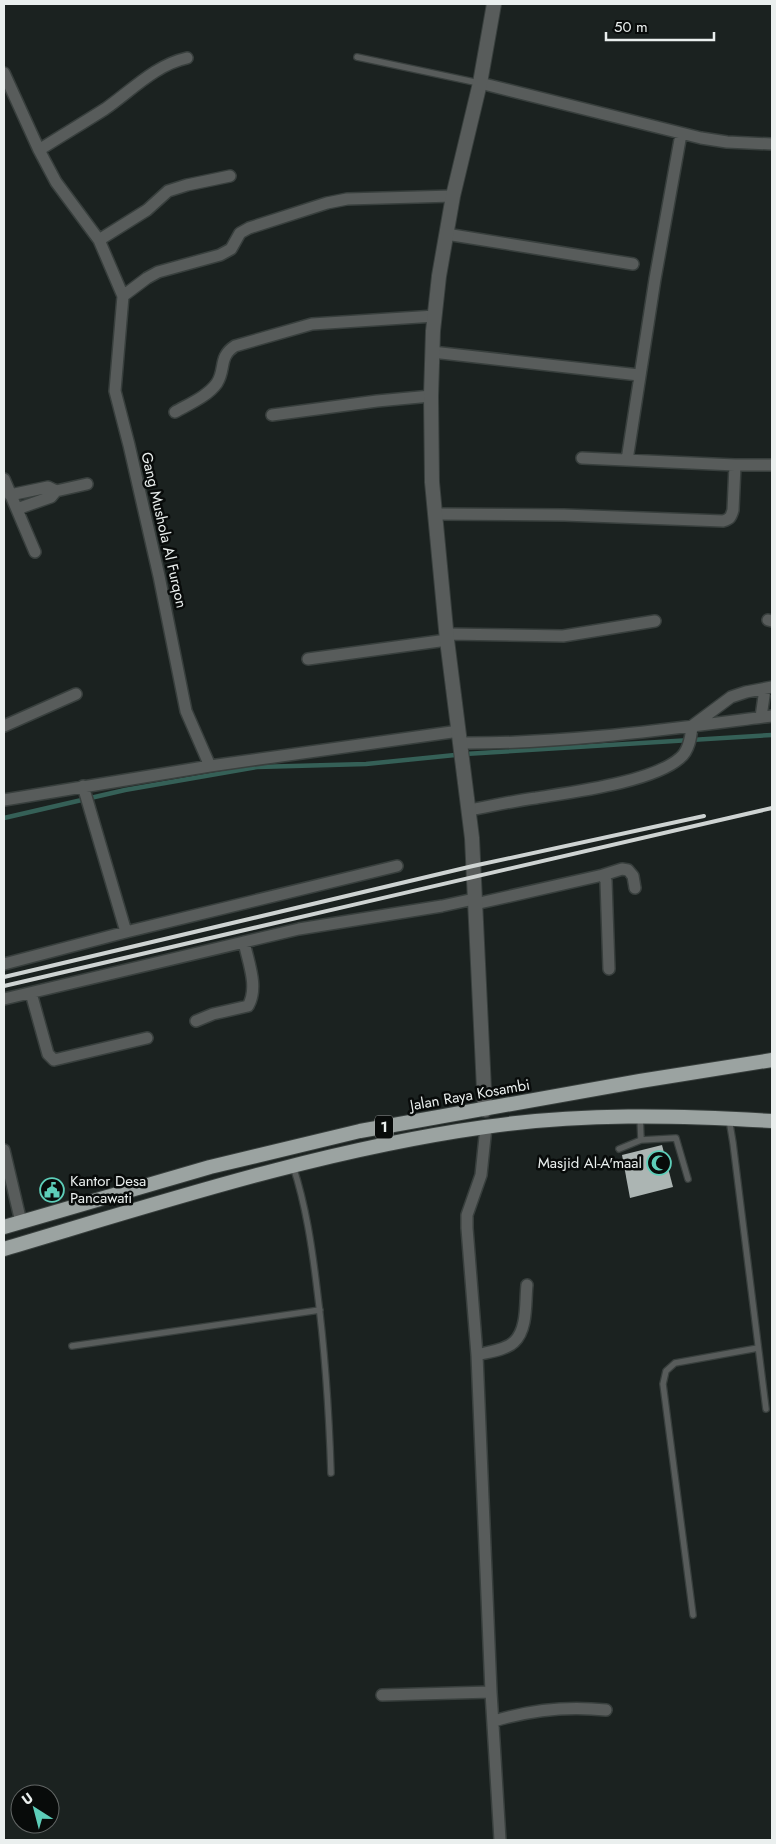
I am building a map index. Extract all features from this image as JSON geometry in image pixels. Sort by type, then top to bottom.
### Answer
[{"type":"highway","name":"Jalan Raya Kosambi","points":[[4,1227],[210,1167],[360,1131],[640,1081],[772,1060]]},
{"type":"highway","name":"1","points":[[4,1248],[227,1183],[293,1166],[392,1143],[486,1127],[593,1117],[640,1116],[729,1118],[772,1122]]},
{"type":"street","points":[[485,1110],[472,838],[463,779],[447,637],[432,482],[431,396],[435,316],[446,234],[453,196],[480,83],[494,4]]},
{"type":"street","points":[[39,150],[106,108],[140,82],[174,61],[187,58]]},
{"type":"street","points":[[4,73],[39,150],[56,182],[99,240],[123,296],[158,272],[220,255],[231,249],[240,232],[327,203],[347,199],[453,196]]},
{"type":"street","points":[[480,83],[681,134],[727,142],[772,144]]},
{"type":"street","points":[[627,460],[639,375],[681,134]]},
{"type":"street","points":[[99,240],[147,210],[168,191],[230,176]]},
{"type":"street","points":[[446,234],[633,264]]},
{"type":"street","name":"Gang Mushola Al Furqon","points":[[123,296],[115,391],[159,576],[186,711],[210,766]]},
{"type":"street","points":[[176,412],[216,385],[220,378],[224,358],[228,351],[235,346],[312,324],[435,316]]},
{"type":"street","points":[[432,352],[639,375]]},
{"type":"street","points":[[272,415],[431,396]]},
{"type":"street","points":[[582,458],[772,465]]},
{"type":"street","points":[[436,514],[564,515],[723,520],[729,519],[733,510],[735,465]]},
{"type":"street","points":[[4,479],[35,552]]},
{"type":"street","points":[[17,509],[51,497],[56,491],[87,484]]},
{"type":"street","points":[[10,495],[48,487],[56,491]]},
{"type":"street","points":[[308,659],[447,637],[563,636],[655,621]]},
{"type":"street","points":[[4,800],[84,790],[210,766],[460,742],[508,744],[691,730],[767,717],[768,688],[746,692],[731,698],[691,730],[688,747],[682,757],[650,774],[579,791],[468,810]]},
{"type":"street","points":[[4,726],[76,694]]},
{"type":"street","points":[[84,790],[126,932]]},
{"type":"street","points":[[4,964],[126,932],[397,866]]},
{"type":"street","points":[[4,1000],[30,992],[298,929],[475,901],[602,875],[622,869],[628,870],[633,876],[635,888]]},
{"type":"street","points":[[602,875],[606,882],[609,969]]},
{"type":"street","points":[[196,1021],[213,1014],[248,1006],[252,1000],[253,990],[244,942]]},
{"type":"street","points":[[30,992],[48,1054],[54,1060],[147,1038]]},
{"type":"street","points":[[486,1127],[481,1175],[467,1215],[467,1228],[477,1355],[491,1692],[500,1840]]},
{"type":"street","points":[[4,1150],[21,1222]]},
{"type":"street","points":[[477,1355],[514,1342],[522,1329],[527,1285]]},
{"type":"street","points":[[382,1695],[491,1692]]},
{"type":"street","points":[[494,1721],[516,1714],[571,1708],[606,1710]]},
{"type":"lane","points":[[357,57],[480,83]]},
{"type":"lane","points":[[640,1116],[641,1140]]},
{"type":"lane","points":[[729,1118],[766,1409]]},
{"type":"lane","points":[[619,1149],[641,1140],[676,1138],[688,1179]]},
{"type":"lane","points":[[293,1166],[304,1201],[311,1238],[320,1310],[328,1390],[331,1473]]},
{"type":"lane","points":[[72,1346],[320,1310]]},
{"type":"lane","points":[[693,1615],[663,1384],[666,1371],[675,1363],[758,1348]]},
{"type":"building","points":[[662,1145],[673,1187],[630,1198],[622,1155]]},
{"type":"waterway","points":[[4,818],[125,790],[257,767],[366,764],[465,754],[772,735]]},
{"type":"railway","points":[[4,986],[772,808]]},
{"type":"railway","points":[[4,977],[473,866],[704,816]]},
{"type":"place","name":"Masjid Al-A'maal","points":[[659,1163]]},
{"type":"place","name":"Kantor Desa Pancawati","points":[[52,1190]]}]
